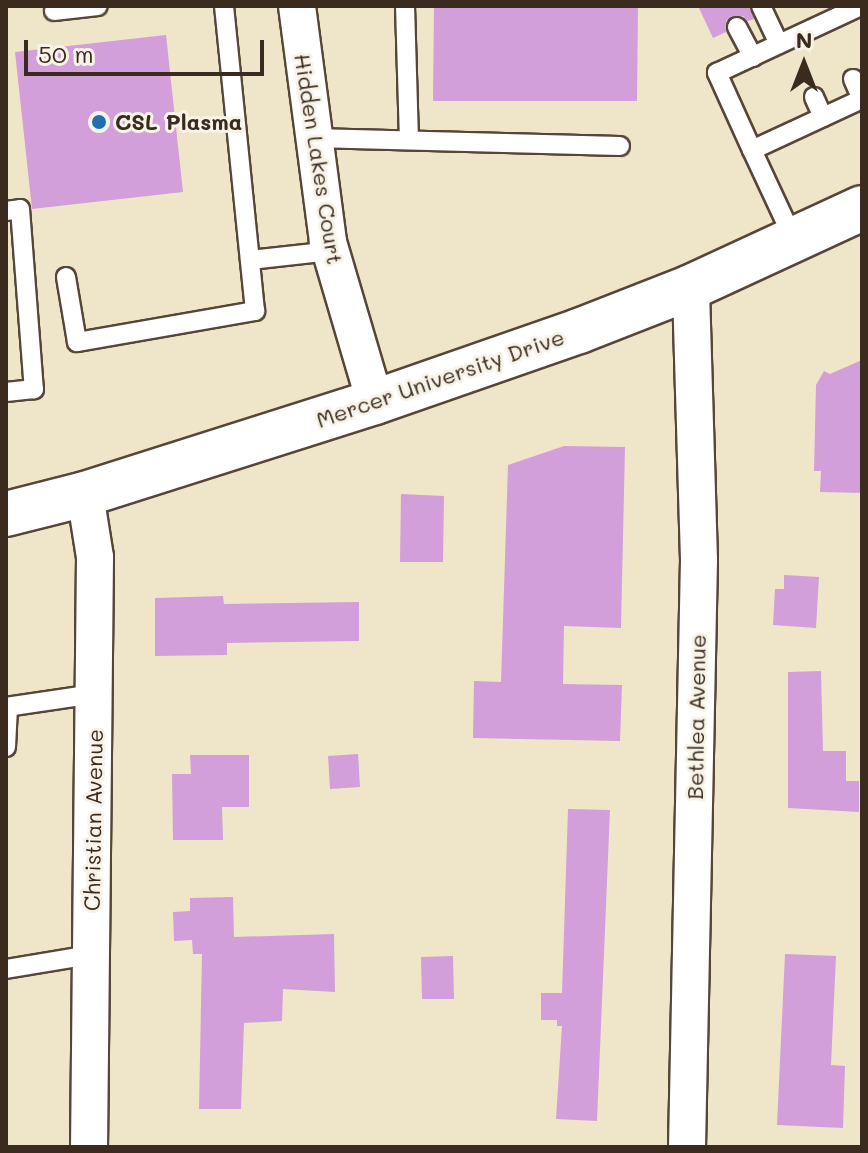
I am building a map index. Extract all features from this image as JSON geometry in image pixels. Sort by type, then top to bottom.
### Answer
[{"type":"main road","name":"Mercer University Drive","points":[[6,514],[85,494],[375,402],[579,331],[691,287],[862,208]]},
{"type":"street","name":"Hidden Lakes Court","points":[[297,6],[331,251],[375,402]]},
{"type":"street","name":"Bethlea Avenue","points":[[687,1147],[699,560],[691,287]]},
{"type":"street","name":"Christian Avenue","points":[[85,494],[95,557],[89,1147]]},
{"type":"lane","points":[[54,11],[98,6]]},
{"type":"lane","points":[[66,277],[77,342],[255,311],[224,6]]},
{"type":"lane","points":[[405,6],[409,140]]},
{"type":"lane","points":[[761,6],[787,47]]},
{"type":"lane","points":[[794,240],[717,73],[829,31],[861,7]]},
{"type":"lane","points":[[737,27],[753,57]]},
{"type":"lane","points":[[752,150],[862,99],[853,79]]},
{"type":"lane","points":[[814,97],[823,117]]},
{"type":"lane","points":[[313,138],[620,146]]},
{"type":"lane","points":[[6,211],[20,209],[34,389],[6,392]]},
{"type":"lane","points":[[250,260],[331,251]]},
{"type":"lane","points":[[6,747],[7,707],[94,694]]},
{"type":"lane","points":[[6,969],[91,955]]},
{"type":"building","points":[[434,6],[638,6],[637,101],[433,101]]},
{"type":"building","points":[[698,6],[749,6],[754,19],[748,21],[743,16],[732,16],[726,21],[726,32],[713,38]]},
{"type":"building","name":"CSL Plasma","points":[[166,35],[183,192],[32,209],[15,52]]},
{"type":"building","points":[[862,360],[862,493],[820,492],[821,471],[814,471],[816,385],[824,371],[830,374]]},
{"type":"building","points":[[564,446],[625,447],[621,628],[564,626],[563,684],[622,685],[620,741],[473,738],[474,681],[501,682],[508,465]]},
{"type":"building","points":[[401,494],[444,496],[443,562],[400,562]]},
{"type":"building","points":[[784,575],[819,577],[816,628],[773,625],[775,589],[784,589]]},
{"type":"building","points":[[223,596],[224,604],[359,602],[359,641],[227,643],[227,655],[155,656],[155,598]]},
{"type":"building","points":[[821,671],[823,751],[846,751],[846,781],[859,781],[859,812],[788,808],[788,672]]},
{"type":"building","points":[[358,754],[360,787],[330,789],[328,756]]},
{"type":"building","points":[[190,755],[249,755],[249,807],[222,807],[223,840],[173,840],[172,774],[191,774]]},
{"type":"building","points":[[568,809],[610,810],[597,1121],[556,1119],[562,1026],[557,1026],[557,1020],[541,1020],[541,993],[562,993]]},
{"type":"building","points":[[233,897],[234,937],[334,934],[335,992],[283,989],[282,1021],[244,1023],[241,1109],[199,1109],[202,954],[193,954],[192,940],[174,941],[173,912],[190,911],[190,898]]},
{"type":"building","points":[[785,954],[836,956],[831,1065],[845,1066],[843,1128],[777,1125]]},
{"type":"building","points":[[453,956],[454,999],[422,999],[421,957]]},
{"type":"place","name":"CSL Plasma","points":[[99,122]]}]
